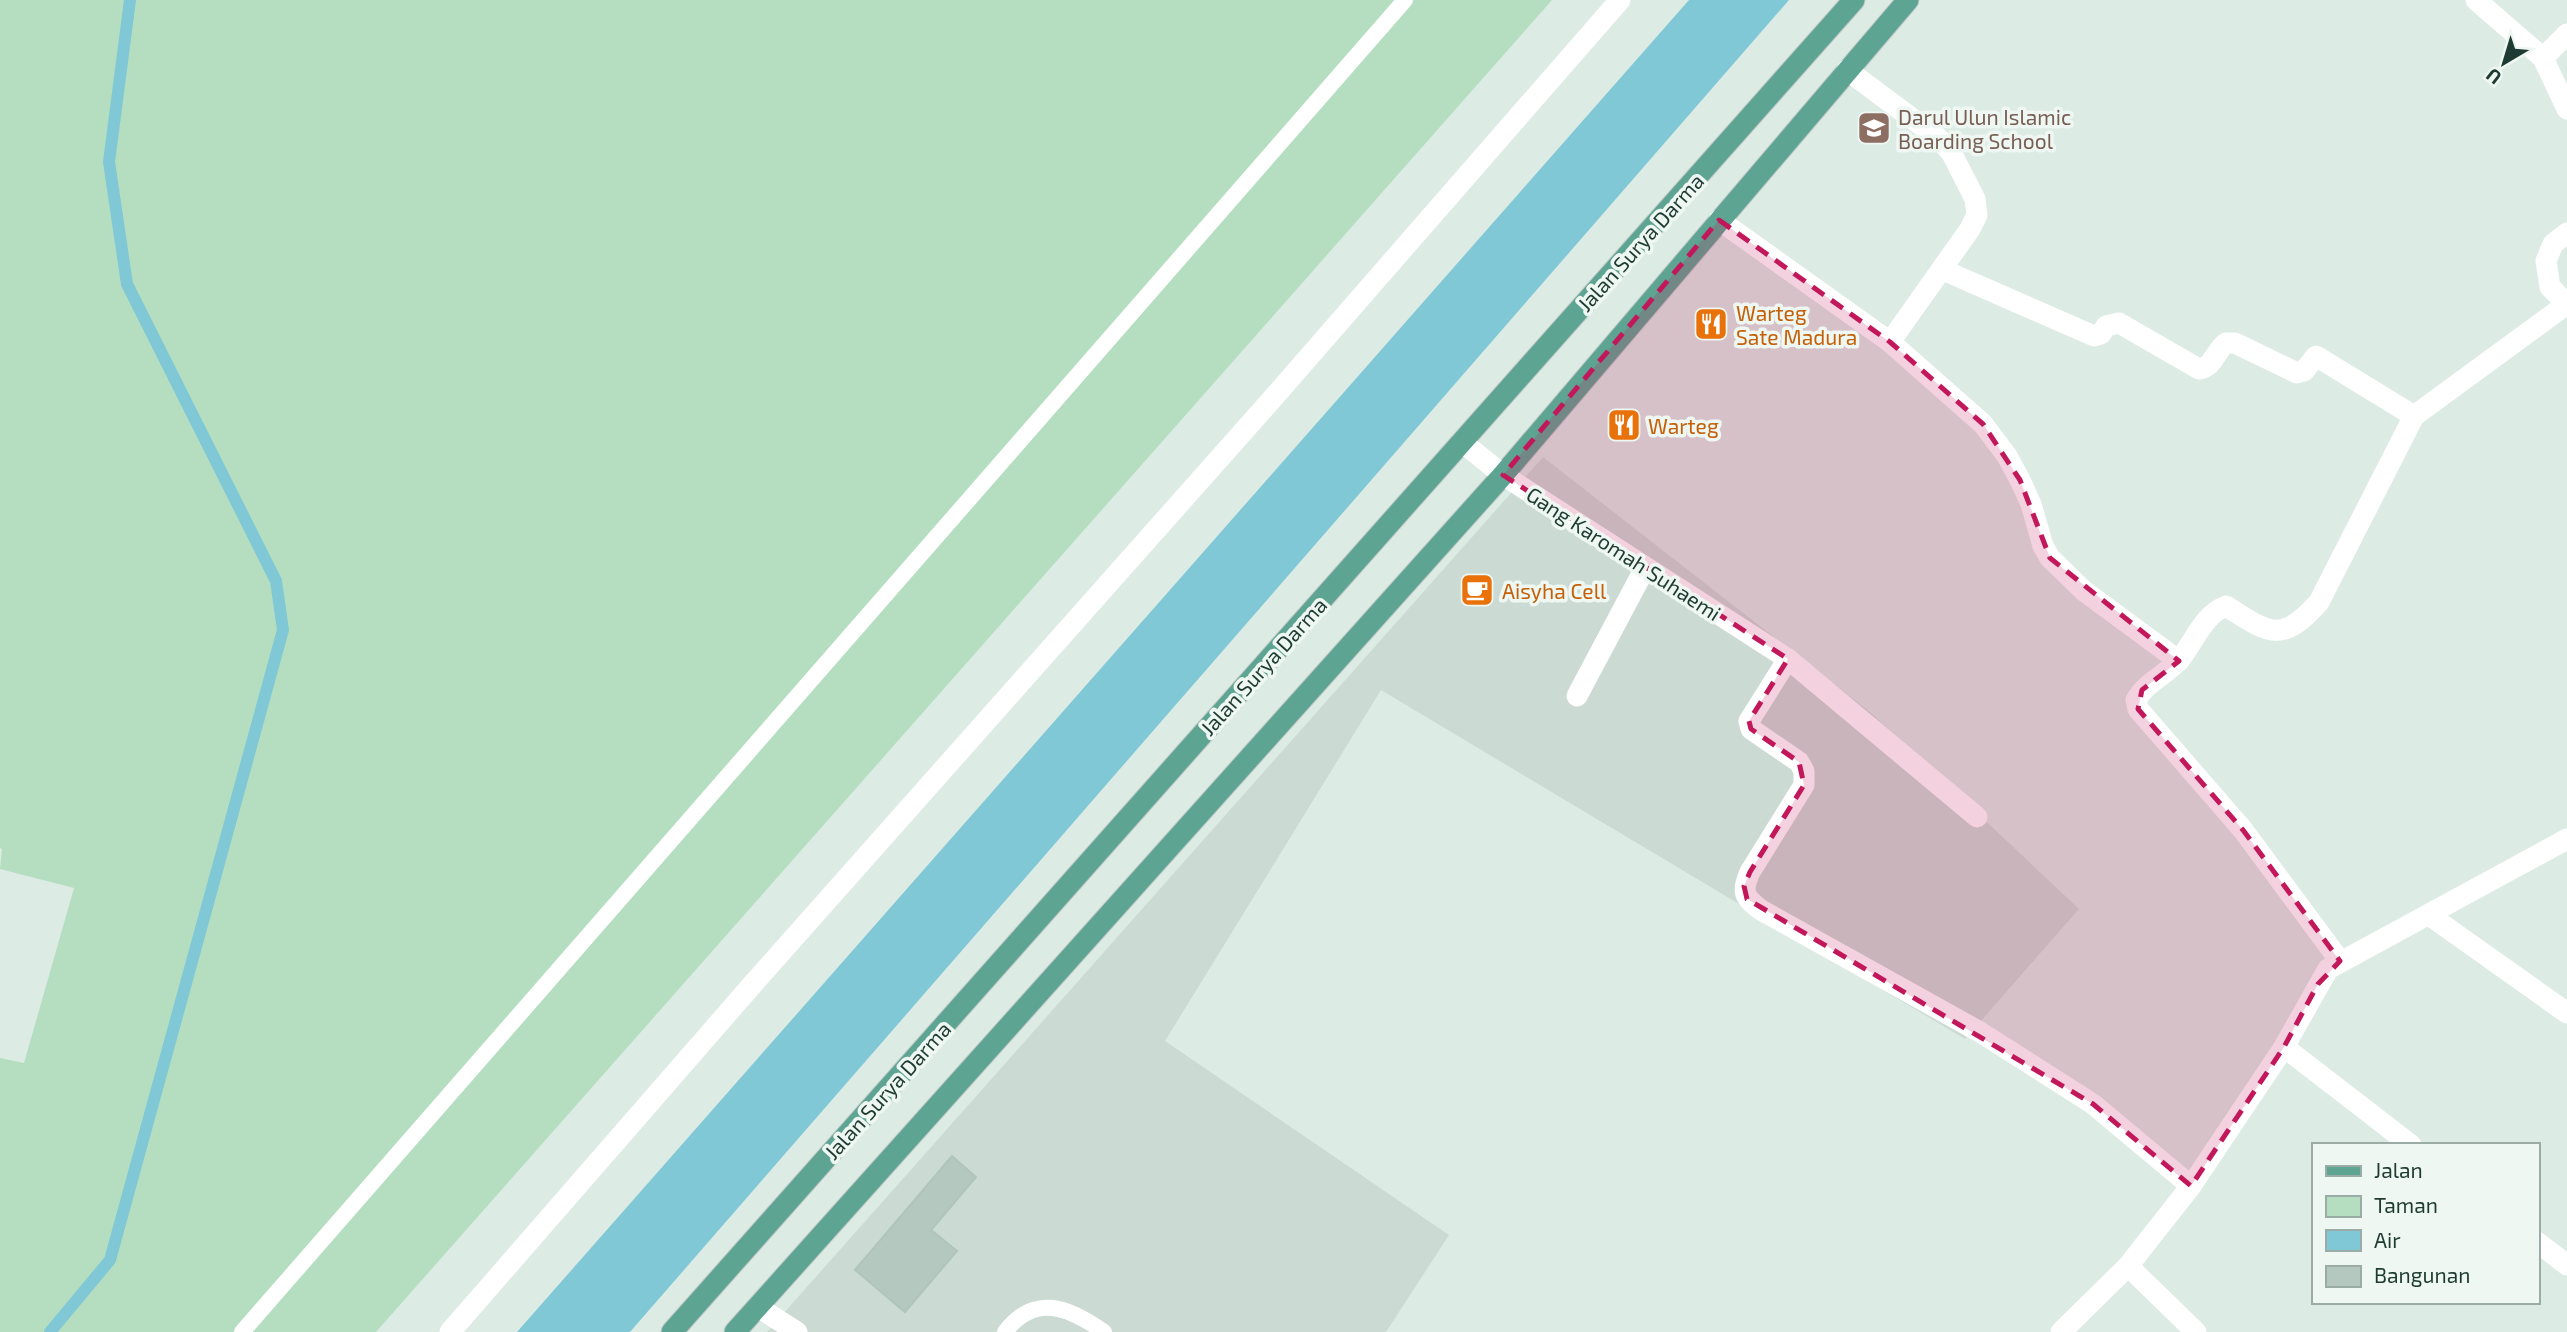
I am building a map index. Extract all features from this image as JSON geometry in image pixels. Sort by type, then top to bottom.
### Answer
[{"type":"main road","name":"Jalan Surya Darma","points":[[672,1332],[1854,0]]},
{"type":"main road","name":"Jalan Surya Darma","points":[[735,1332],[1503,475],[1908,0]]},
{"type":"street","points":[[450,1332],[752,985],[1201,479],[1620,0]]},
{"type":"street","points":[[2476,0],[2543,58],[2567,109]]},
{"type":"street","points":[[2543,58],[2567,34]]},
{"type":"street","points":[[1847,70],[1937,137],[1951,152],[1975,199],[1976,215],[1943,270],[1890,342]]},
{"type":"street","points":[[1719,220],[1890,342],[1983,424],[2020,480],[2031,504],[2043,546],[2050,558],[2084,591],[2179,661]]},
{"type":"street","points":[[2340,961],[2243,830],[2138,709],[2136,700],[2142,690],[2179,661],[2212,614],[2226,606],[2261,628],[2275,632],[2292,627],[2319,602],[2414,416],[2567,304],[2550,287],[2546,261],[2553,244],[2567,233]]},
{"type":"street","points":[[1943,270],[2094,336],[2101,334],[2106,326],[2119,323],[2199,369],[2207,368],[2219,348],[2226,343],[2235,343],[2297,373],[2304,372],[2316,356],[2414,416]]},
{"type":"street","name":"Gang Karomah Suhaemi","points":[[1462,442],[1503,475],[1532,491],[1645,568],[1788,659],[1977,817]]},
{"type":"street","points":[[1577,696],[1645,568]]},
{"type":"street","points":[[1788,659],[1749,721],[1751,729],[1799,762],[1804,771],[1804,785],[1750,872],[1744,886],[1747,899],[1761,910],[1980,1032],[2093,1104],[2191,1186]]},
{"type":"street","points":[[2061,1332],[2128,1266],[2191,1186],[2284,1047],[2328,969],[2567,839]]},
{"type":"street","points":[[2428,915],[2567,1013]]},
{"type":"street","points":[[2284,1047],[2408,1143]]},
{"type":"street","points":[[2539,1244],[2567,1265]]},
{"type":"street","points":[[2128,1266],[2196,1332]]},
{"type":"street","points":[[758,1307],[797,1332]]},
{"type":"lane","points":[[242,1332],[1405,0]]},
{"type":"lane","points":[[1005,1332],[1013,1322],[1034,1309],[1057,1307],[1080,1316],[1104,1332]]},
{"type":"highlighted area","points":[[1719,220],[1890,342],[1983,424],[2020,480],[2050,558],[2179,661],[2142,690],[2138,709],[2243,830],[2340,961],[2318,984],[2284,1047],[2191,1186],[2093,1104],[1747,899],[1744,886],[1750,872],[1804,785],[1799,762],[1751,729],[1749,721],[1788,659],[1503,475]]},
{"type":"shaded area","points":[[1543,457],[1870,712],[2079,909],[1965,1039],[1381,690],[1165,1041],[1449,1235],[1386,1332],[767,1332]]},
{"type":"green space","points":[[0,0],[1552,0],[376,1332],[0,1332],[0,1058],[24,1063],[74,888],[0,869]]},
{"type":"water","points":[[1689,0],[1789,0],[630,1332],[517,1332]]},
{"type":"building","points":[[952,1156],[976,1177],[931,1230],[957,1251],[905,1312],[855,1270]]},
{"type":"waterway","points":[[50,1332],[110,1260],[283,630],[276,581],[127,284],[109,162],[130,0]]},
{"type":"place","name":"Darul Ulun Islamic Boarding School","points":[[1874,128]]},
{"type":"place","name":"Warteg Sate Madura","points":[[1711,324]]},
{"type":"place","name":"Warteg","points":[[1624,425]]},
{"type":"place","name":"Aisyha Cell","points":[[1477,590]]}]
